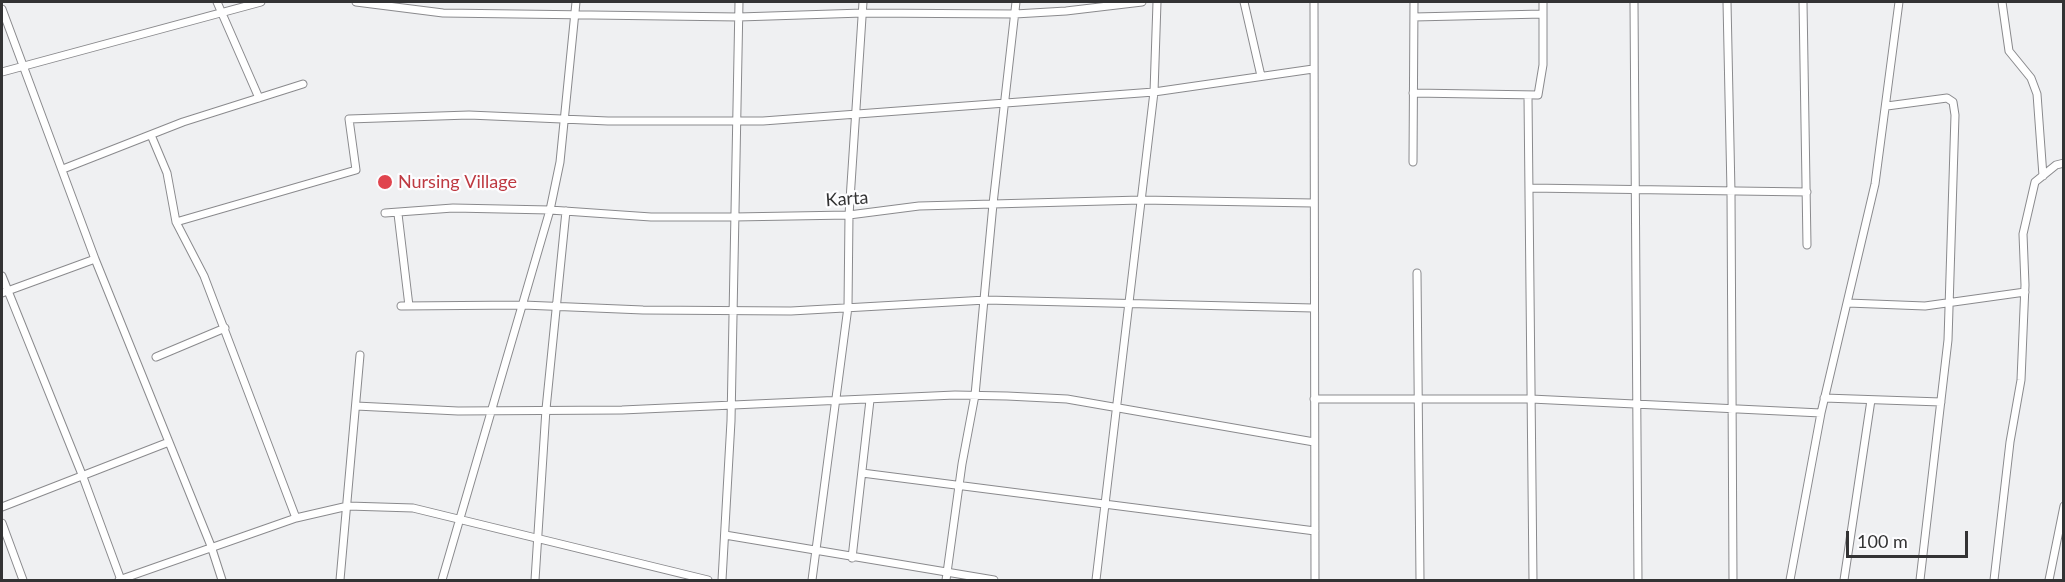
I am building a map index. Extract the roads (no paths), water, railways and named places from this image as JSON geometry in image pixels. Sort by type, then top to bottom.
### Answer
[{"type":"street","points":[[217,2],[259,98]]},
{"type":"street","points":[[2,72],[261,2]]},
{"type":"street","points":[[356,2],[443,13],[739,17],[1015,14],[1066,11],[1142,2]]},
{"type":"street","points":[[442,580],[550,210],[560,162],[576,2]]},
{"type":"street","points":[[722,580],[731,405],[739,2]]},
{"type":"street","points":[[812,580],[838,402],[848,307],[849,215],[863,2]]},
{"type":"street","points":[[946,577],[958,484],[975,395],[986,300],[993,204],[1016,2]]},
{"type":"street","points":[[1096,580],[1154,92],[1157,2]]},
{"type":"street","points":[[1244,2],[1261,76]]},
{"type":"street","points":[[1314,2],[1312,203],[1315,580]]},
{"type":"street","points":[[1413,162],[1414,2]]},
{"type":"street","points":[[1413,93],[1528,97],[1538,95],[1544,65],[1543,2]]},
{"type":"street","points":[[1634,2],[1638,580]]},
{"type":"street","points":[[1727,2],[1731,192],[1733,580]]},
{"type":"street","points":[[1803,2],[1807,245]]},
{"type":"street","points":[[1790,580],[1824,398],[1875,184],[1899,2]]},
{"type":"street","points":[[2002,2],[2009,51],[2031,78],[2037,94],[2043,176]]},
{"type":"street","points":[[2,9],[95,259],[212,546],[222,580]]},
{"type":"street","points":[[1414,17],[1543,14]]},
{"type":"street","points":[[176,222],[356,170],[349,119],[469,115],[735,121],[856,115],[1154,92],[1313,69]]},
{"type":"street","points":[[63,170],[151,135],[303,84]]},
{"type":"street","points":[[1528,97],[1533,580]]},
{"type":"street","points":[[1887,106],[1947,98],[1953,102],[1955,115],[1948,340],[1920,580]]},
{"type":"street","points":[[151,135],[167,173],[176,222],[204,276],[296,518]]},
{"type":"street","points":[[1994,580],[2010,442],[2021,380],[2025,291],[2024,234],[2035,182],[2056,165],[2064,163]]},
{"type":"street","points":[[1529,188],[1807,192]]},
{"type":"street","name":"Karta","points":[[385,213],[398,214],[453,208],[550,210],[651,217],[734,217],[849,215],[919,206],[1141,200],[1312,203]]},
{"type":"street","points":[[535,580],[546,409],[566,212]]},
{"type":"street","points":[[398,214],[405,306],[523,304],[555,308],[732,310],[986,300],[1313,308]]},
{"type":"street","points":[[4,292],[95,259]]},
{"type":"street","points":[[1417,273],[1420,580]]},
{"type":"street","points":[[2,276],[4,292],[83,477],[120,580],[296,518],[348,506],[413,508],[708,580]]},
{"type":"street","points":[[1848,303],[1925,306],[2025,291]]},
{"type":"street","points":[[156,357],[225,328]]},
{"type":"street","points":[[340,580],[360,355]]},
{"type":"street","points":[[356,406],[458,411],[622,410],[975,395],[1067,399],[1314,442]]},
{"type":"street","points":[[1824,398],[1941,402]]},
{"type":"street","points":[[1314,399],[1531,399],[1637,402],[1821,413]]},
{"type":"street","points":[[852,558],[870,400]]},
{"type":"street","points":[[1844,580],[1871,400]]},
{"type":"street","points":[[2,507],[169,442]]},
{"type":"street","points":[[862,473],[1315,531]]},
{"type":"street","points":[[2049,580],[2064,506]]},
{"type":"street","points":[[2,523],[23,580]]},
{"type":"street","points":[[725,535],[816,549],[946,577],[994,580]]},
{"type":"place","name":"Nursing Village","points":[[385,182]]}]
